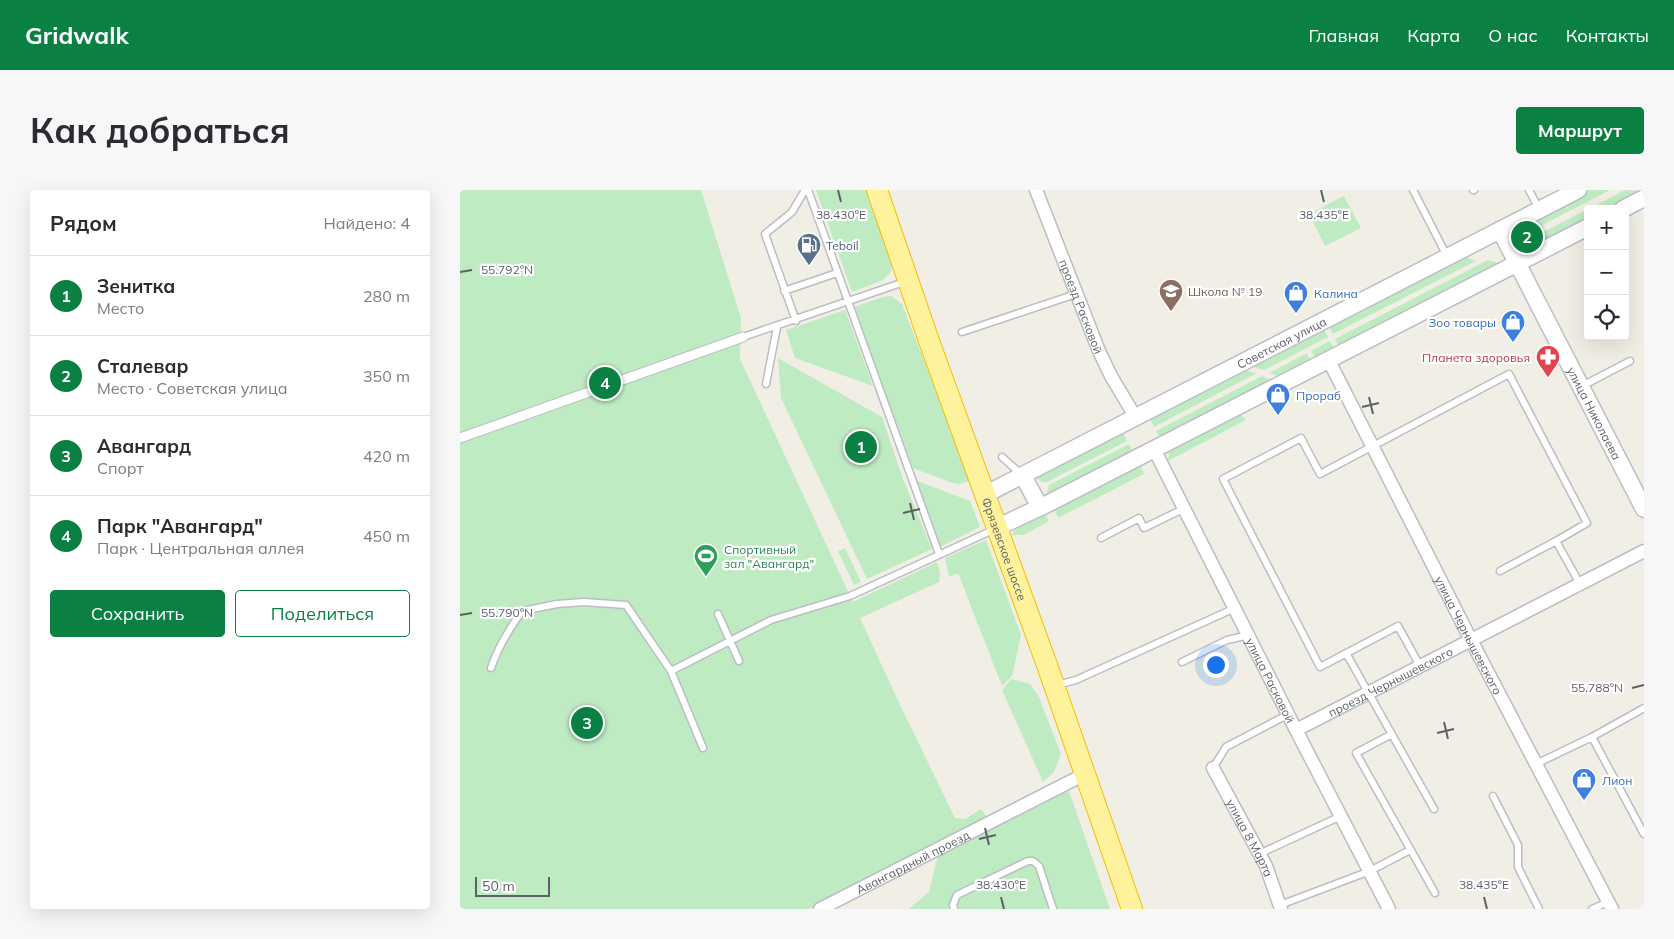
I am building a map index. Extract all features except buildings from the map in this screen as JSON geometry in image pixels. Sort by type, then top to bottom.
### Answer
[{"type":"highway","name":"Фрязевское шоссе","points":[[877,190],[908,281],[1055,686],[1132,909]]},
{"type":"main road","name":"Советская улица","points":[[986,494],[1578,190]]},
{"type":"main road","points":[[1629,206],[1644,198]]},
{"type":"main road","points":[[998,527],[1584,229]]},
{"type":"main road","name":"улица Николаева","points":[[1500,230],[1644,509]]},
{"type":"main road","points":[[1023,476],[1040,507]]},
{"type":"street","name":"проезд Расковой","points":[[1036,190],[1099,351],[1111,376],[1136,418]]},
{"type":"street","points":[[460,438],[743,338]]},
{"type":"street","name":"улица Чернышевского","points":[[1328,360],[1471,640],[1610,905]]},
{"type":"street","name":"улица Расковой","points":[[1154,449],[1389,909]]},
{"type":"street","name":"проезд Чернышевского","points":[[1296,730],[1644,551]]},
{"type":"street","name":"улица 8 Марта","points":[[1214,768],[1266,866],[1280,907]]},
{"type":"street","name":"Авангардный проезд","points":[[820,909],[1085,774]]},
{"type":"lane","points":[[807,190],[939,554]]},
{"type":"lane","points":[[796,321],[765,234],[792,212],[807,190]]},
{"type":"lane","points":[[1413,190],[1447,257]]},
{"type":"lane","points":[[1529,190],[1540,210]]},
{"type":"lane","points":[[784,291],[837,273]]},
{"type":"lane","points":[[743,338],[908,281]]},
{"type":"lane","points":[[962,332],[1076,294]]},
{"type":"lane","points":[[766,384],[777,327]]},
{"type":"lane","points":[[1581,387],[1630,360]]},
{"type":"lane","points":[[1420,666],[1398,626],[1320,667],[1223,479],[1301,438],[1320,474],[1509,374],[1587,523],[1500,571]]},
{"type":"lane","points":[[1002,457],[1023,476]]},
{"type":"lane","points":[[1101,538],[1139,518],[1144,528],[1185,508]]},
{"type":"lane","points":[[671,672],[771,620],[850,596],[998,527]]},
{"type":"lane","points":[[1556,541],[1580,584]]},
{"type":"lane","points":[[491,668],[507,632],[522,611],[557,604],[584,602],[626,605],[671,672],[703,748]]},
{"type":"lane","points":[[1055,686],[1076,680],[1235,608]]},
{"type":"lane","points":[[718,614],[739,661]]},
{"type":"lane","points":[[1182,662],[1227,640],[1249,634]]},
{"type":"lane","points":[[1346,653],[1434,809]]},
{"type":"lane","points":[[1536,764],[1592,737],[1644,708]]},
{"type":"lane","points":[[1214,768],[1226,747],[1289,714]]},
{"type":"lane","points":[[1392,734],[1356,753],[1434,893]]},
{"type":"lane","points":[[1592,737],[1644,834]]},
{"type":"lane","points":[[1493,796],[1518,845],[1518,867],[1539,909]]},
{"type":"lane","points":[[1259,854],[1341,816]]},
{"type":"lane","points":[[1280,907],[1370,872],[1410,850]]},
{"type":"lane","points":[[954,909],[953,905],[957,895],[1028,860],[1034,861],[1038,866],[1053,909]]},
{"type":"lane","points":[[1592,909],[1610,905]]},
{"type":"green space","points":[[460,190],[701,190],[741,318],[740,359],[853,602],[937,562],[940,573],[939,582],[860,618],[955,818],[965,819],[981,809],[989,819],[809,909],[460,909]]},
{"type":"green space","points":[[816,190],[869,190],[893,261],[891,272],[883,280],[852,292]]},
{"type":"green space","points":[[1589,190],[1610,190],[1525,234],[1521,226]]},
{"type":"green space","points":[[1625,190],[1644,191],[1617,205],[1597,205]]},
{"type":"green space","points":[[1344,196],[1361,228],[1325,246],[1309,214]]},
{"type":"green space","points":[[1584,211],[1584,222],[1533,249],[1528,240]]},
{"type":"green space","points":[[1462,256],[1476,261],[1333,334],[1328,326]]},
{"type":"green space","points":[[1488,260],[1496,262],[1498,266],[1339,348],[1335,339]]},
{"type":"green space","points":[[891,296],[902,304],[970,478],[969,481],[959,484],[952,483],[913,468],[854,307]]},
{"type":"green space","points":[[845,310],[873,386],[795,358],[786,330]]},
{"type":"green space","points":[[1323,328],[1328,337],[1264,370],[1249,366]]},
{"type":"green space","points":[[1330,341],[1335,350],[1316,360],[1311,351]]},
{"type":"green space","points":[[1307,353],[1311,362],[1280,377],[1269,373]]},
{"type":"green space","points":[[778,358],[882,417],[903,479],[932,549],[867,579],[781,398]]},
{"type":"green space","points":[[1242,370],[1257,373],[1154,427],[1150,419]]},
{"type":"green space","points":[[1262,376],[1274,381],[1160,439],[1156,431]]},
{"type":"green space","points":[[1240,414],[1246,420],[1168,461],[1169,452],[1173,448]]},
{"type":"green space","points":[[1123,433],[1127,441],[1047,482],[1042,482],[1036,478]]},
{"type":"green space","points":[[1129,444],[1134,453],[1046,498],[1049,485]]},
{"type":"green space","points":[[1140,465],[1144,474],[1058,518],[1054,509]]},
{"type":"green space","points":[[915,480],[970,501],[980,527],[940,547]]},
{"type":"green space","points":[[1045,513],[1049,521],[1024,535],[1012,535],[1021,524]]},
{"type":"green space","points":[[986,540],[1021,635],[1012,676],[1002,686],[958,573],[949,577],[945,558]]},
{"type":"green space","points":[[845,548],[861,582],[854,585],[838,551]]},
{"type":"green space","points":[[1011,679],[1030,684],[1039,697],[1061,754],[1054,772],[1043,782],[1002,690]]},
{"type":"green space","points":[[1069,791],[1110,909],[909,909],[929,892],[938,855],[1028,807]]},
{"type":"place","name":"Сталевар","points":[[1527,237]]},
{"type":"place","name":"Teboil","points":[[809,266]]},
{"type":"place","name":"Школа № 19","points":[[1171,312]]},
{"type":"place","name":"Калина","points":[[1296,314]]},
{"type":"place","name":"Зоо товары","points":[[1513,343]]},
{"type":"place","name":"Планета здоровья","points":[[1548,378]]},
{"type":"place","name":"Парк \"Авангард\"","points":[[605,383]]},
{"type":"place","name":"Прораб","points":[[1278,416]]},
{"type":"place","name":"Зенитка","points":[[861,447]]},
{"type":"place","name":"Спортивный зал \"Авангард\"","points":[[706,577]]},
{"type":"place","name":"Авангард","points":[[587,723]]},
{"type":"place","name":"Лион","points":[[1584,801]]}]
